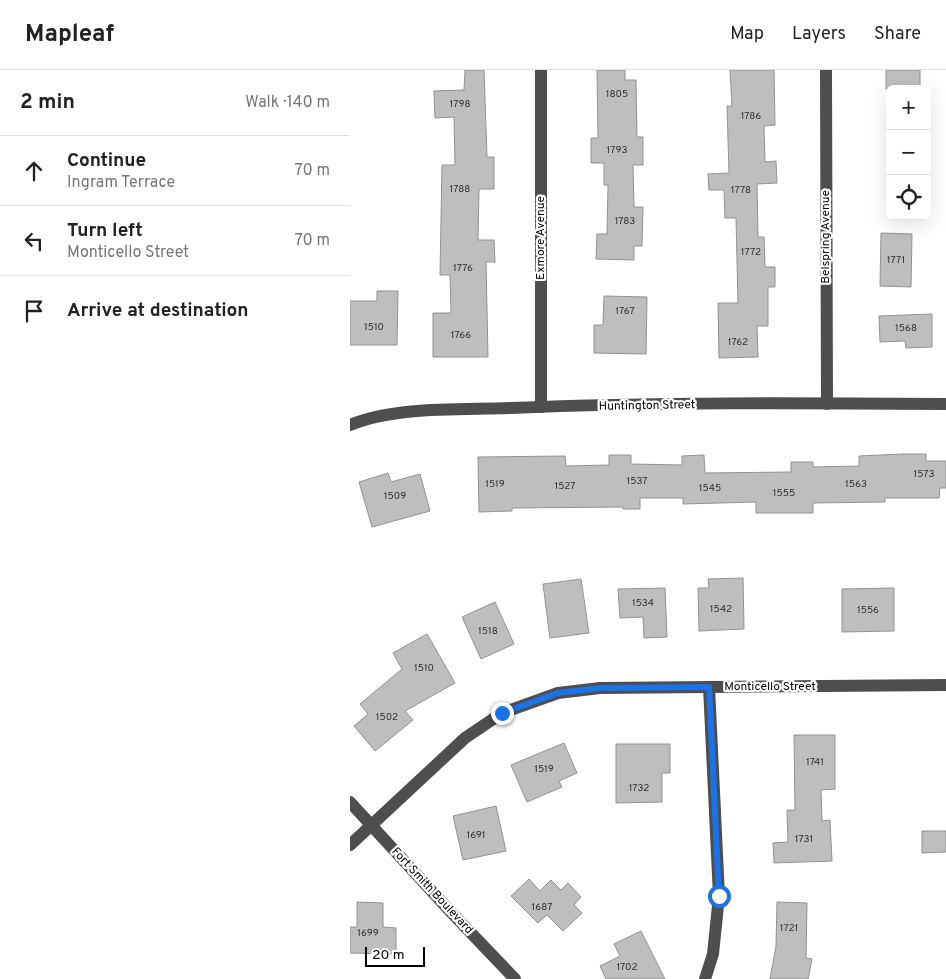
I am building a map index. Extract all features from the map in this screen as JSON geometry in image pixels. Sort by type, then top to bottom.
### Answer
[{"type":"street","name":"Exmore Avenue","points":[[541,70],[541,407]]},
{"type":"street","name":"Belspring Avenue","points":[[826,70],[827,404]]},
{"type":"street","name":"Huntington Street","points":[[350,425],[362,420],[408,412],[541,407],[946,404]]},
{"type":"street","name":"Monticello Street","points":[[350,845],[465,738],[502,713],[558,693],[600,688],[946,685]]},
{"type":"street","points":[[705,979],[713,954],[719,896],[709,687]]},
{"type":"street","name":"Fort Smith Boulevard","points":[[350,802],[515,979]]},
{"type":"building","points":[[465,70],[484,70],[487,157],[494,157],[494,189],[479,189],[478,240],[494,240],[495,262],[486,262],[488,357],[433,357],[433,313],[451,313],[450,275],[440,275],[442,165],[455,165],[454,117],[435,118],[434,91],[464,90]]},
{"type":"building","points":[[597,70],[625,70],[625,80],[636,80],[637,137],[643,137],[643,165],[633,165],[634,207],[643,207],[642,246],[634,246],[634,260],[596,259],[597,234],[607,234],[608,185],[604,185],[604,163],[591,163],[591,138],[598,138]]},
{"type":"building","points":[[730,70],[774,70],[775,125],[764,126],[765,162],[776,161],[777,183],[757,184],[758,237],[764,237],[765,267],[775,267],[775,287],[768,287],[768,326],[757,326],[758,357],[719,358],[718,303],[738,303],[736,218],[725,218],[724,190],[709,190],[708,174],[729,173],[727,106],[732,106]]},
{"type":"building","points":[[886,70],[920,70],[920,85],[886,85]]},
{"type":"building","points":[[881,233],[912,234],[911,287],[880,286]]},
{"type":"building","points":[[377,291],[398,291],[397,345],[350,345],[350,301],[377,301]]},
{"type":"building","points":[[604,296],[647,297],[646,354],[594,353],[594,325],[603,325]]},
{"type":"building","points":[[932,314],[932,347],[906,348],[905,341],[880,342],[879,316]]},
{"type":"building","points":[[926,454],[926,461],[946,461],[946,488],[940,488],[939,498],[885,498],[885,502],[813,503],[813,513],[756,513],[756,502],[683,504],[683,498],[640,498],[640,509],[623,509],[623,507],[512,508],[512,511],[479,512],[478,457],[565,456],[566,466],[609,465],[609,455],[631,455],[631,464],[682,465],[682,456],[704,455],[705,473],[791,472],[791,462],[813,462],[813,467],[859,466],[859,456]]},
{"type":"building","points":[[388,473],[391,482],[420,474],[430,511],[372,527],[359,482]]},
{"type":"building","points":[[743,578],[744,629],[699,631],[698,588],[709,588],[708,579]]},
{"type":"building","points":[[581,579],[589,633],[550,638],[543,584]]},
{"type":"building","points":[[665,588],[667,637],[644,638],[643,617],[620,618],[618,589]]},
{"type":"building","points":[[894,588],[894,631],[842,632],[842,589]]},
{"type":"building","points":[[495,602],[514,644],[481,659],[462,617]]},
{"type":"building","points":[[427,634],[455,683],[405,711],[413,720],[375,751],[354,726],[368,714],[360,704],[402,669],[393,653]]},
{"type":"building","points":[[794,735],[835,735],[835,789],[821,790],[822,821],[830,820],[832,861],[774,863],[773,843],[788,842],[787,810],[795,810]]},
{"type":"building","points":[[564,743],[577,773],[559,781],[562,787],[527,802],[511,765]]},
{"type":"building","points":[[616,744],[670,744],[670,773],[662,773],[662,802],[616,803]]},
{"type":"building","points":[[496,806],[506,851],[463,860],[453,816]]},
{"type":"building","points":[[922,831],[946,831],[946,852],[922,853]]},
{"type":"building","points":[[529,879],[540,891],[551,880],[561,890],[568,883],[581,897],[574,905],[582,913],[563,931],[547,915],[538,923],[511,896]]},
{"type":"building","points":[[357,902],[383,903],[383,927],[396,928],[396,954],[350,953],[350,927],[357,927]]},
{"type":"building","points":[[777,902],[807,903],[806,958],[812,959],[808,979],[770,979],[776,946]]},
{"type":"building","points":[[641,931],[665,979],[606,979],[600,966],[620,956],[614,944]]},
{"type":"route","points":[[502,713],[558,693],[600,688],[709,687],[719,896]]}]
